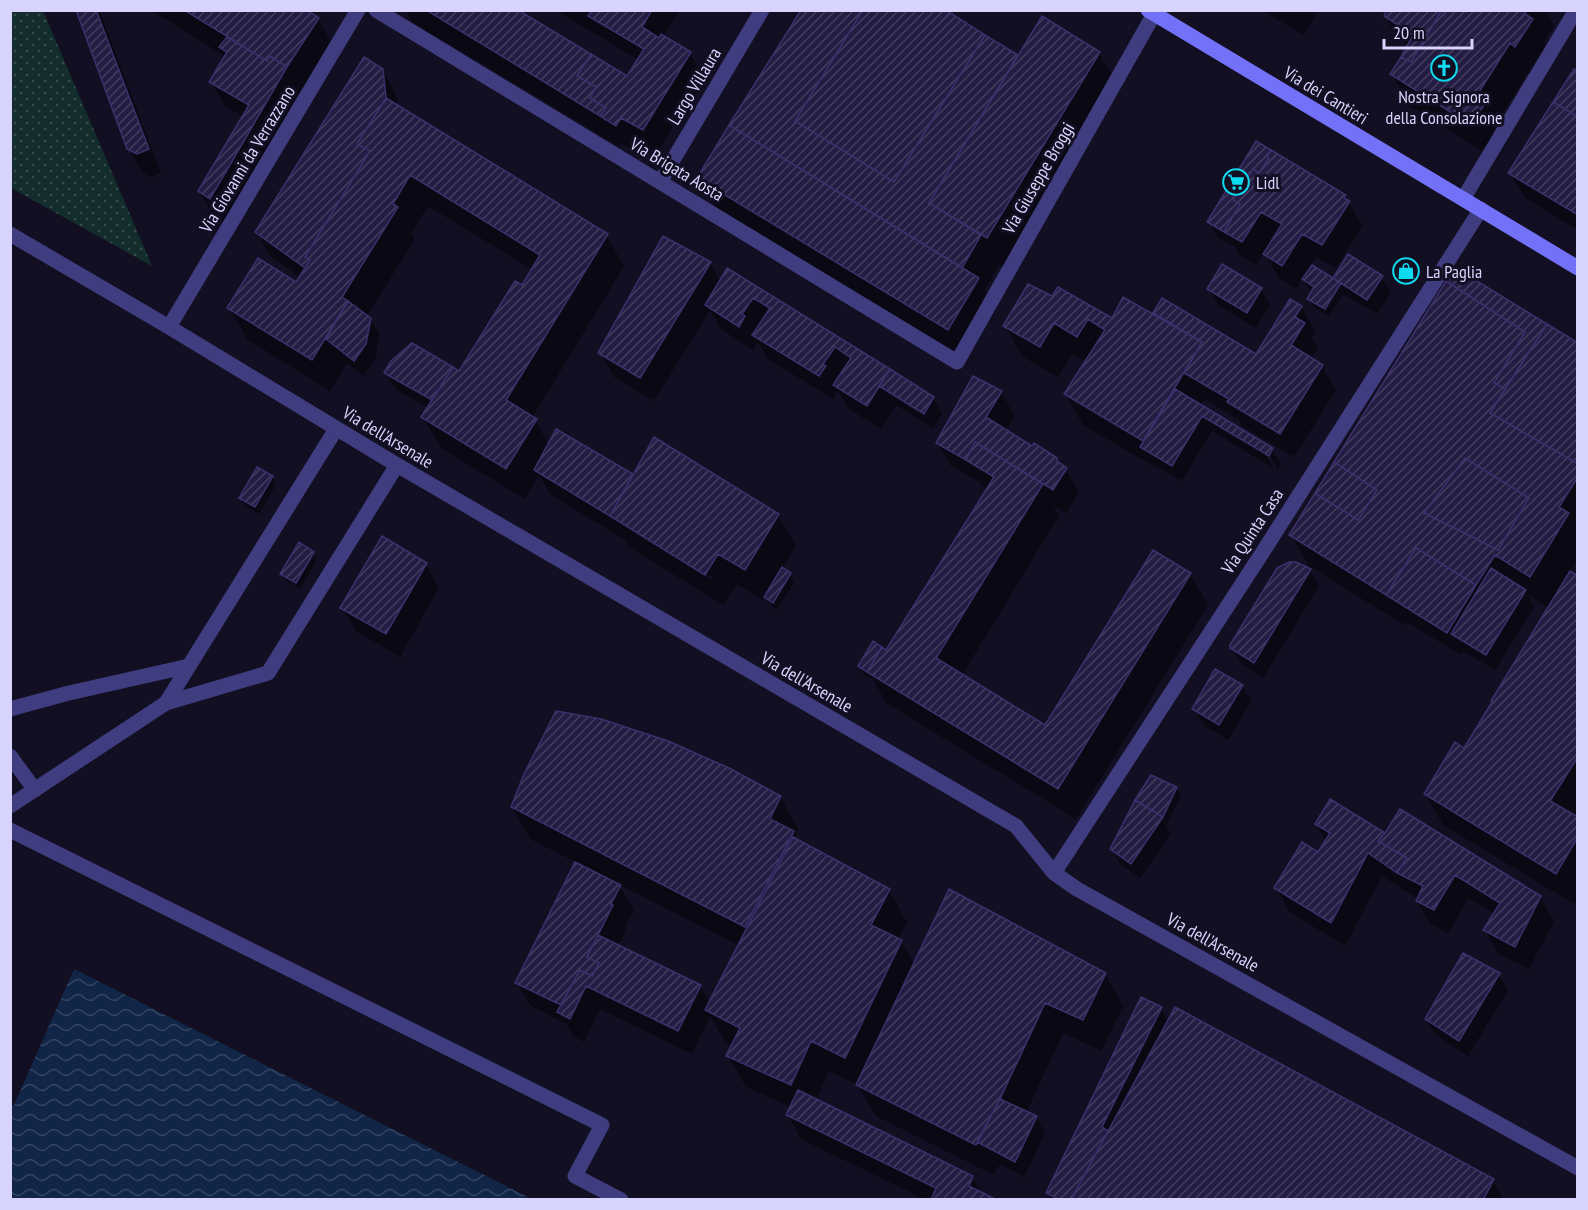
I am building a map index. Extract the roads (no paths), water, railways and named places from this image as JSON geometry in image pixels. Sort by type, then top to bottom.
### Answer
[{"type":"main road","name":"Via dei Cantieri","points":[[1151,12],[1578,268]]},
{"type":"street","name":"Via Giovanni da Verrazzano","points":[[169,327],[358,10]]},
{"type":"street","name":"Via Brigata Aosta","points":[[376,10],[957,362]]},
{"type":"street","name":"Largo Villaura","points":[[660,182],[762,10]]},
{"type":"street","points":[[1463,199],[1576,10]]},
{"type":"street","name":"Via Giuseppe Broggi","points":[[957,362],[1151,12]]},
{"type":"street","name":"Via Quinta Casa","points":[[1054,873],[1262,553],[1480,209]]},
{"type":"street","name":"Via dell'Arsenale","points":[[10,234],[397,465],[1016,826],[1054,873],[1077,889],[1578,1168]]},
{"type":"street","points":[[166,703],[336,429]]},
{"type":"street","points":[[10,806],[166,703],[268,673],[397,465]]},
{"type":"street","points":[[10,709],[189,666]]},
{"type":"street","points":[[10,756],[35,790]]},
{"type":"street","points":[[10,830],[602,1125],[574,1176],[621,1200]]},
{"type":"water","points":[[74,969],[532,1199],[11,1199],[11,1105],[14,1105]]},
{"type":"place","name":"Nostra Signora della Consolazione","points":[[1444,68]]},
{"type":"place","name":"Lidl","points":[[1236,182]]},
{"type":"place","name":"La Paglia","points":[[1406,271]]}]
